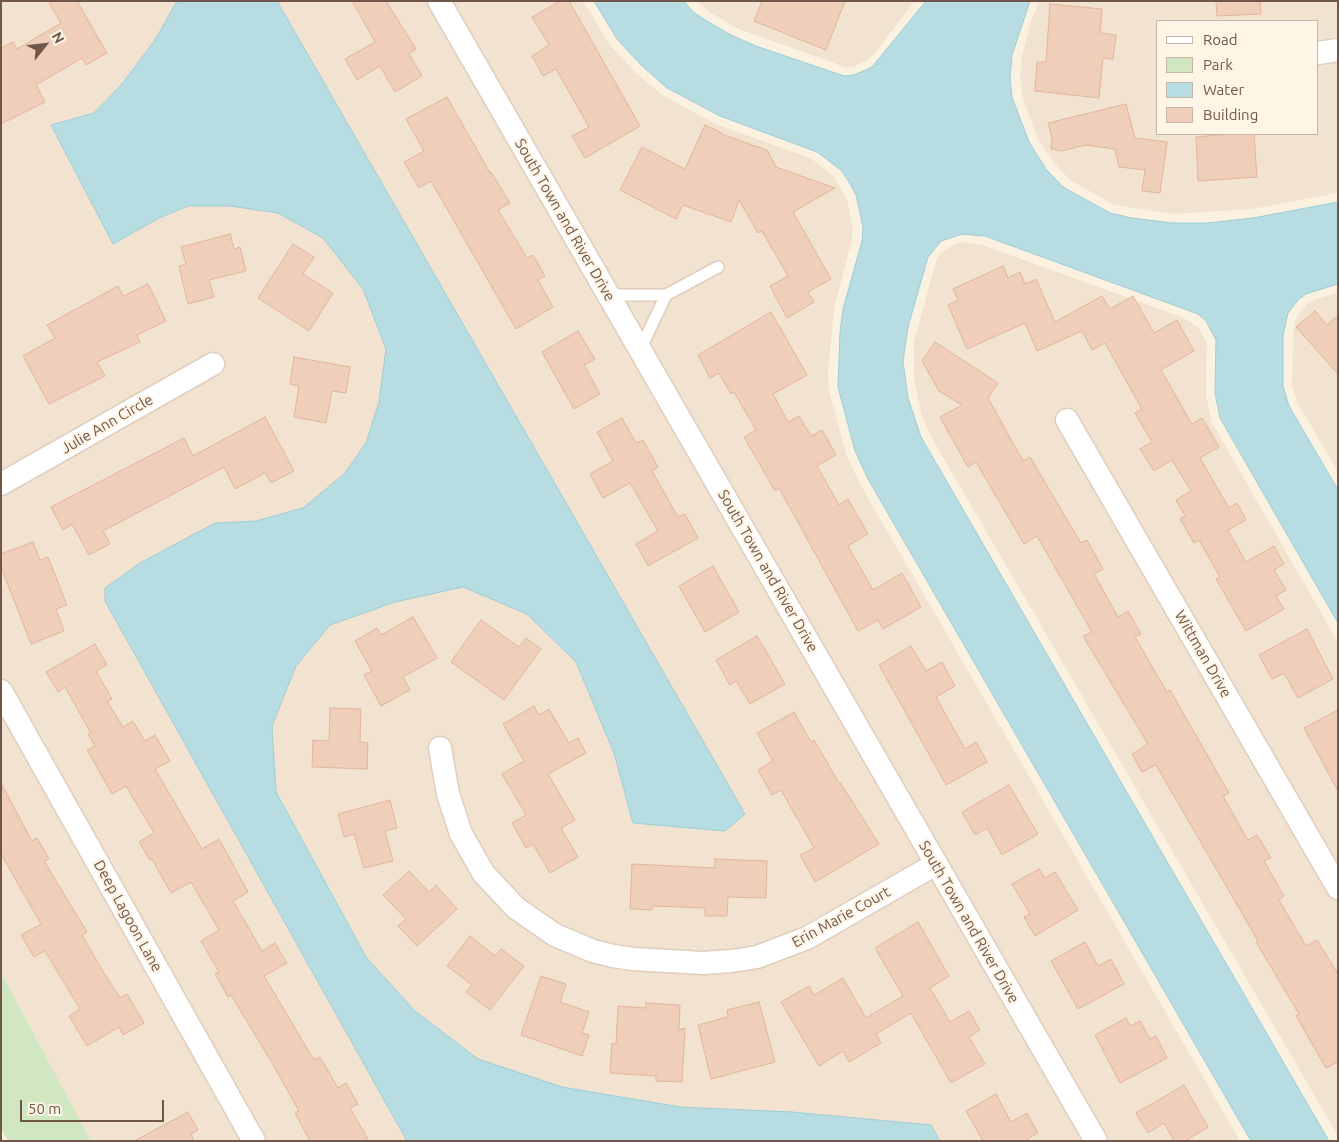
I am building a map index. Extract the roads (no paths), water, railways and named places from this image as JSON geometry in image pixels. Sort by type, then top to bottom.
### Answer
[{"type":"street","name":"South Town and River Drive","points":[[440,1],[1096,1141]]},
{"type":"street","points":[[1319,53],[1338,50]]},
{"type":"street","name":"Julie Ann Circle","points":[[1,484],[213,364]]},
{"type":"street","name":"Wittman Drive","points":[[1067,420],[1338,888]]},
{"type":"street","name":"Deep Lagoon Lane","points":[[1,691],[254,1141]]},
{"type":"street","name":"Erin Marie Court","points":[[440,748],[448,794],[461,834],[484,874],[516,908],[555,935],[593,951],[613,956],[633,959],[703,962],[732,961],[758,957],[807,938],[936,864]]},
{"type":"lane","points":[[608,295],[666,295],[718,267]]},
{"type":"lane","points":[[640,350],[666,295]]},
{"type":"water","points":[[177,1],[277,1],[745,814],[725,831],[633,823],[614,753],[576,662],[527,614],[463,587],[395,602],[330,625],[296,666],[272,726],[276,792],[366,957],[415,1011],[478,1059],[562,1087],[680,1107],[792,1112],[931,1125],[940,1141],[407,1141],[105,601],[105,588],[140,563],[215,523],[256,521],[303,508],[344,474],[366,443],[379,402],[386,349],[363,289],[323,238],[278,213],[230,206],[188,206],[159,218],[113,244],[51,125],[94,113],[122,84],[155,40]]},
{"type":"water","points":[[594,1],[684,1],[692,11],[731,35],[756,46],[844,76],[854,75],[872,67],[926,1],[1030,1],[1012,55],[1010,78],[1012,97],[1029,142],[1046,169],[1063,187],[1110,213],[1172,223],[1208,223],[1253,218],[1338,202],[1338,284],[1306,294],[1299,299],[1288,313],[1283,336],[1283,386],[1289,406],[1338,490],[1338,623],[1220,418],[1215,393],[1216,340],[1206,321],[1198,314],[985,236],[962,234],[941,241],[928,257],[908,327],[903,361],[908,398],[921,437],[1329,1141],[1251,1141],[868,479],[855,451],[838,387],[840,332],[843,309],[862,241],[863,227],[856,195],[849,182],[841,170],[817,152],[720,116],[667,88],[642,66],[617,39]]}]
